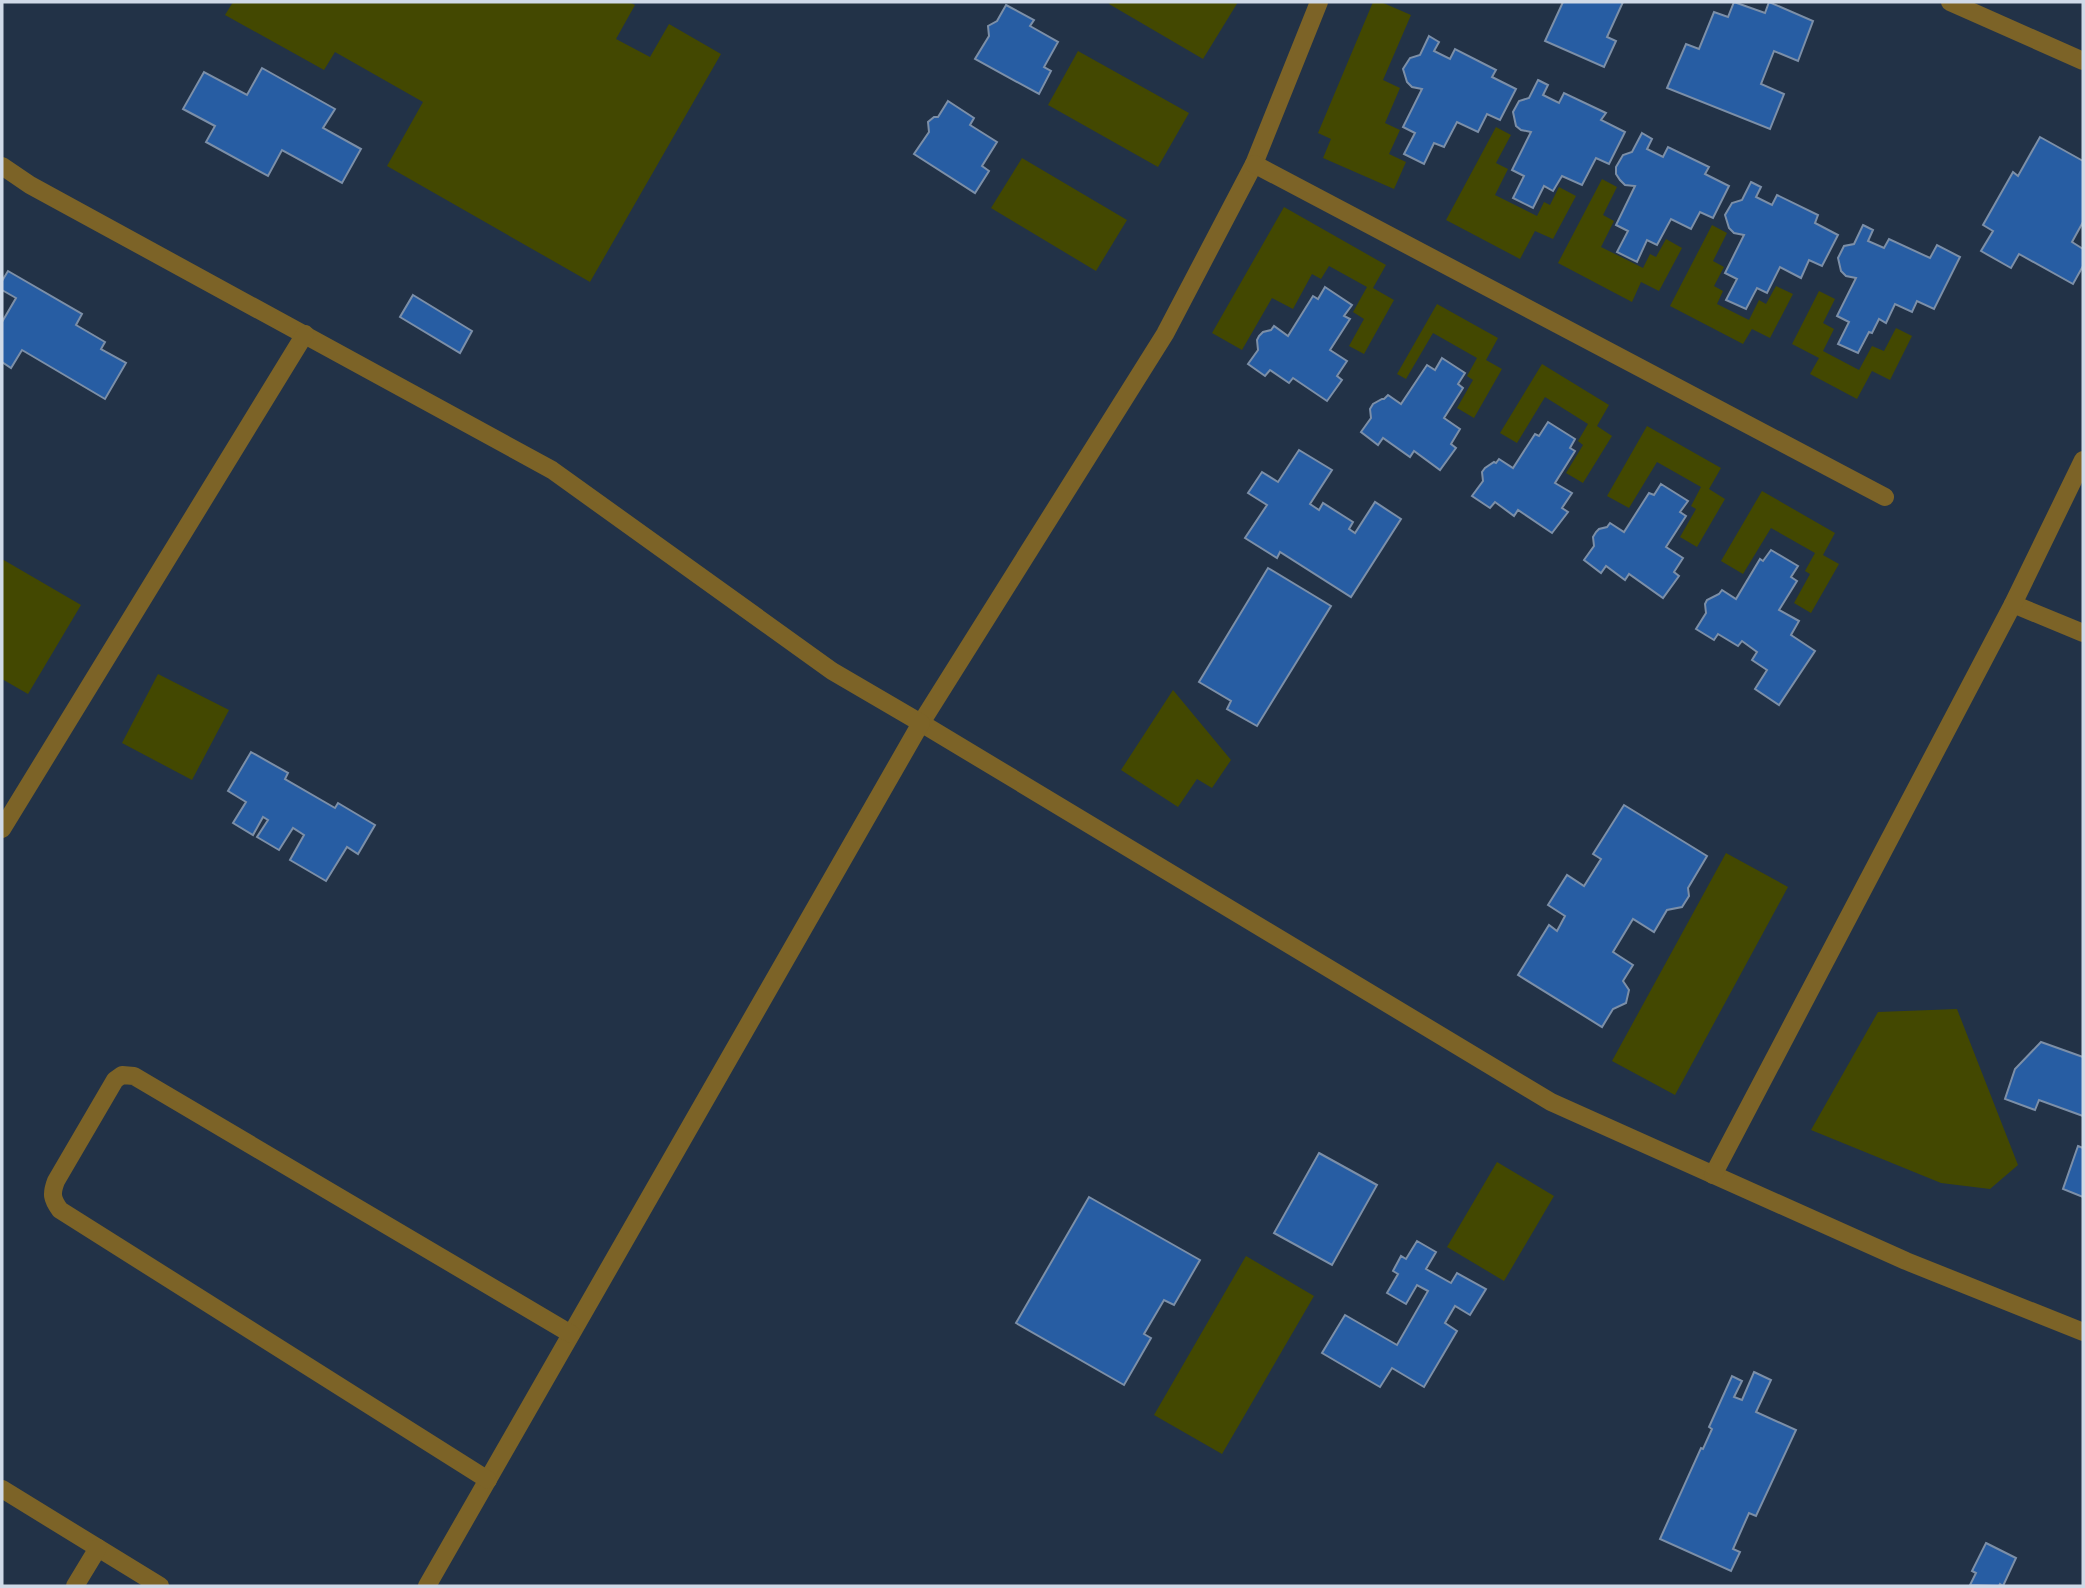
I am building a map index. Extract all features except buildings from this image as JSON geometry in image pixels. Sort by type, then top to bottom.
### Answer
[{"type":"street","points":[[427,1586],[921,723],[1165,334],[1254,164],[1319,2]]},
{"type":"street","points":[[1951,2],[2083,61]]},
{"type":"street","points":[[1254,164],[1885,497]]},
{"type":"street","points":[[2,166],[42,191],[552,470],[832,671],[1551,1102],[1906,1261],[2083,1332]]},
{"type":"street","points":[[2,829],[305,334]]},
{"type":"street","points":[[1713,1175],[2012,604],[2083,460]]},
{"type":"street","points":[[2012,604],[2083,634]]},
{"type":"street","points":[[488,1480],[60,1210],[51,1193],[56,1181],[115,1080],[122,1075],[134,1076],[571,1334]]},
{"type":"street","points":[[2,1489],[160,1586]]},
{"type":"street","points":[[75,1586],[98,1548]]},
{"type":"shaded area","points":[[233,2],[629,2],[635,5],[616,39],[650,57],[669,24],[721,54],[590,282],[387,166],[423,102],[335,52],[324,70],[225,15]]},
{"type":"shaded area","points":[[1238,2],[1203,59],[1109,4]]},
{"type":"shaded area","points":[[1373,2],[1381,2],[1411,15],[1383,80],[1400,88],[1385,123],[1400,130],[1389,154],[1406,162],[1394,189],[1323,158],[1331,139],[1318,133]]},
{"type":"shaded area","points":[[1078,51],[1189,113],[1158,167],[1048,105]]},
{"type":"shaded area","points":[[1496,127],[1511,135],[1496,163],[1508,169],[1495,195],[1537,216],[1544,202],[1550,205],[1559,187],[1576,196],[1553,239],[1535,231],[1520,259],[1446,220]]},
{"type":"shaded area","points":[[1022,158],[1127,220],[1096,271],[991,208]]},
{"type":"shaded area","points":[[1602,179],[1617,187],[1603,215],[1614,221],[1601,247],[1643,268],[1650,254],[1656,257],[1666,239],[1682,248],[1659,291],[1641,282],[1632,302],[1558,263]]},
{"type":"shaded area","points":[[1284,207],[1386,265],[1373,288],[1394,300],[1364,354],[1349,346],[1364,319],[1353,312],[1367,287],[1329,266],[1321,279],[1312,274],[1293,309],[1272,298],[1242,350],[1212,333]]},
{"type":"shaded area","points":[[1712,225],[1727,233],[1713,261],[1724,267],[1714,286],[1723,291],[1717,304],[1749,320],[1759,300],[1766,304],[1776,286],[1793,294],[1770,338],[1752,329],[1743,344],[1670,306]]},
{"type":"shaded area","points":[[1819,291],[1835,299],[1823,323],[1834,329],[1823,351],[1859,370],[1872,346],[1884,351],[1896,328],[1912,336],[1890,380],[1872,371],[1857,399],[1810,374],[1819,358],[1792,344]]},
{"type":"shaded area","points":[[1437,304],[1498,338],[1486,360],[1502,369],[1474,418],[1457,408],[1473,380],[1467,376],[1477,358],[1433,333],[1406,379],[1397,374]]},
{"type":"shaded area","points":[[1542,364],[1609,405],[1597,426],[1612,436],[1583,483],[1566,473],[1583,445],[1578,441],[1588,424],[1545,397],[1517,443],[1500,433]]},
{"type":"shaded area","points":[[1647,426],[1721,468],[1709,489],[1725,499],[1697,547],[1680,537],[1696,509],[1691,506],[1701,487],[1657,462],[1629,508],[1607,496]]},
{"type":"shaded area","points":[[1762,491],[1835,533],[1823,555],[1839,564],[1811,613],[1794,603],[1810,574],[1805,571],[1815,553],[1771,528],[1743,574],[1721,561]]},
{"type":"shaded area","points":[[2,559],[81,605],[28,694],[2,679]]},
{"type":"shaded area","points":[[158,674],[229,710],[192,780],[122,743]]},
{"type":"shaded area","points":[[1173,690],[1231,760],[1212,788],[1197,779],[1178,807],[1121,770]]},
{"type":"shaded area","points":[[1726,853],[1788,887],[1675,1095],[1612,1061]]},
{"type":"shaded area","points":[[1957,1009],[2018,1165],[1990,1189],[1941,1183],[1811,1130],[1878,1012]]},
{"type":"shaded area","points":[[1497,1162],[1554,1196],[1504,1281],[1447,1247]]},
{"type":"shaded area","points":[[1246,1256],[1314,1296],[1222,1454],[1154,1415]]}]
